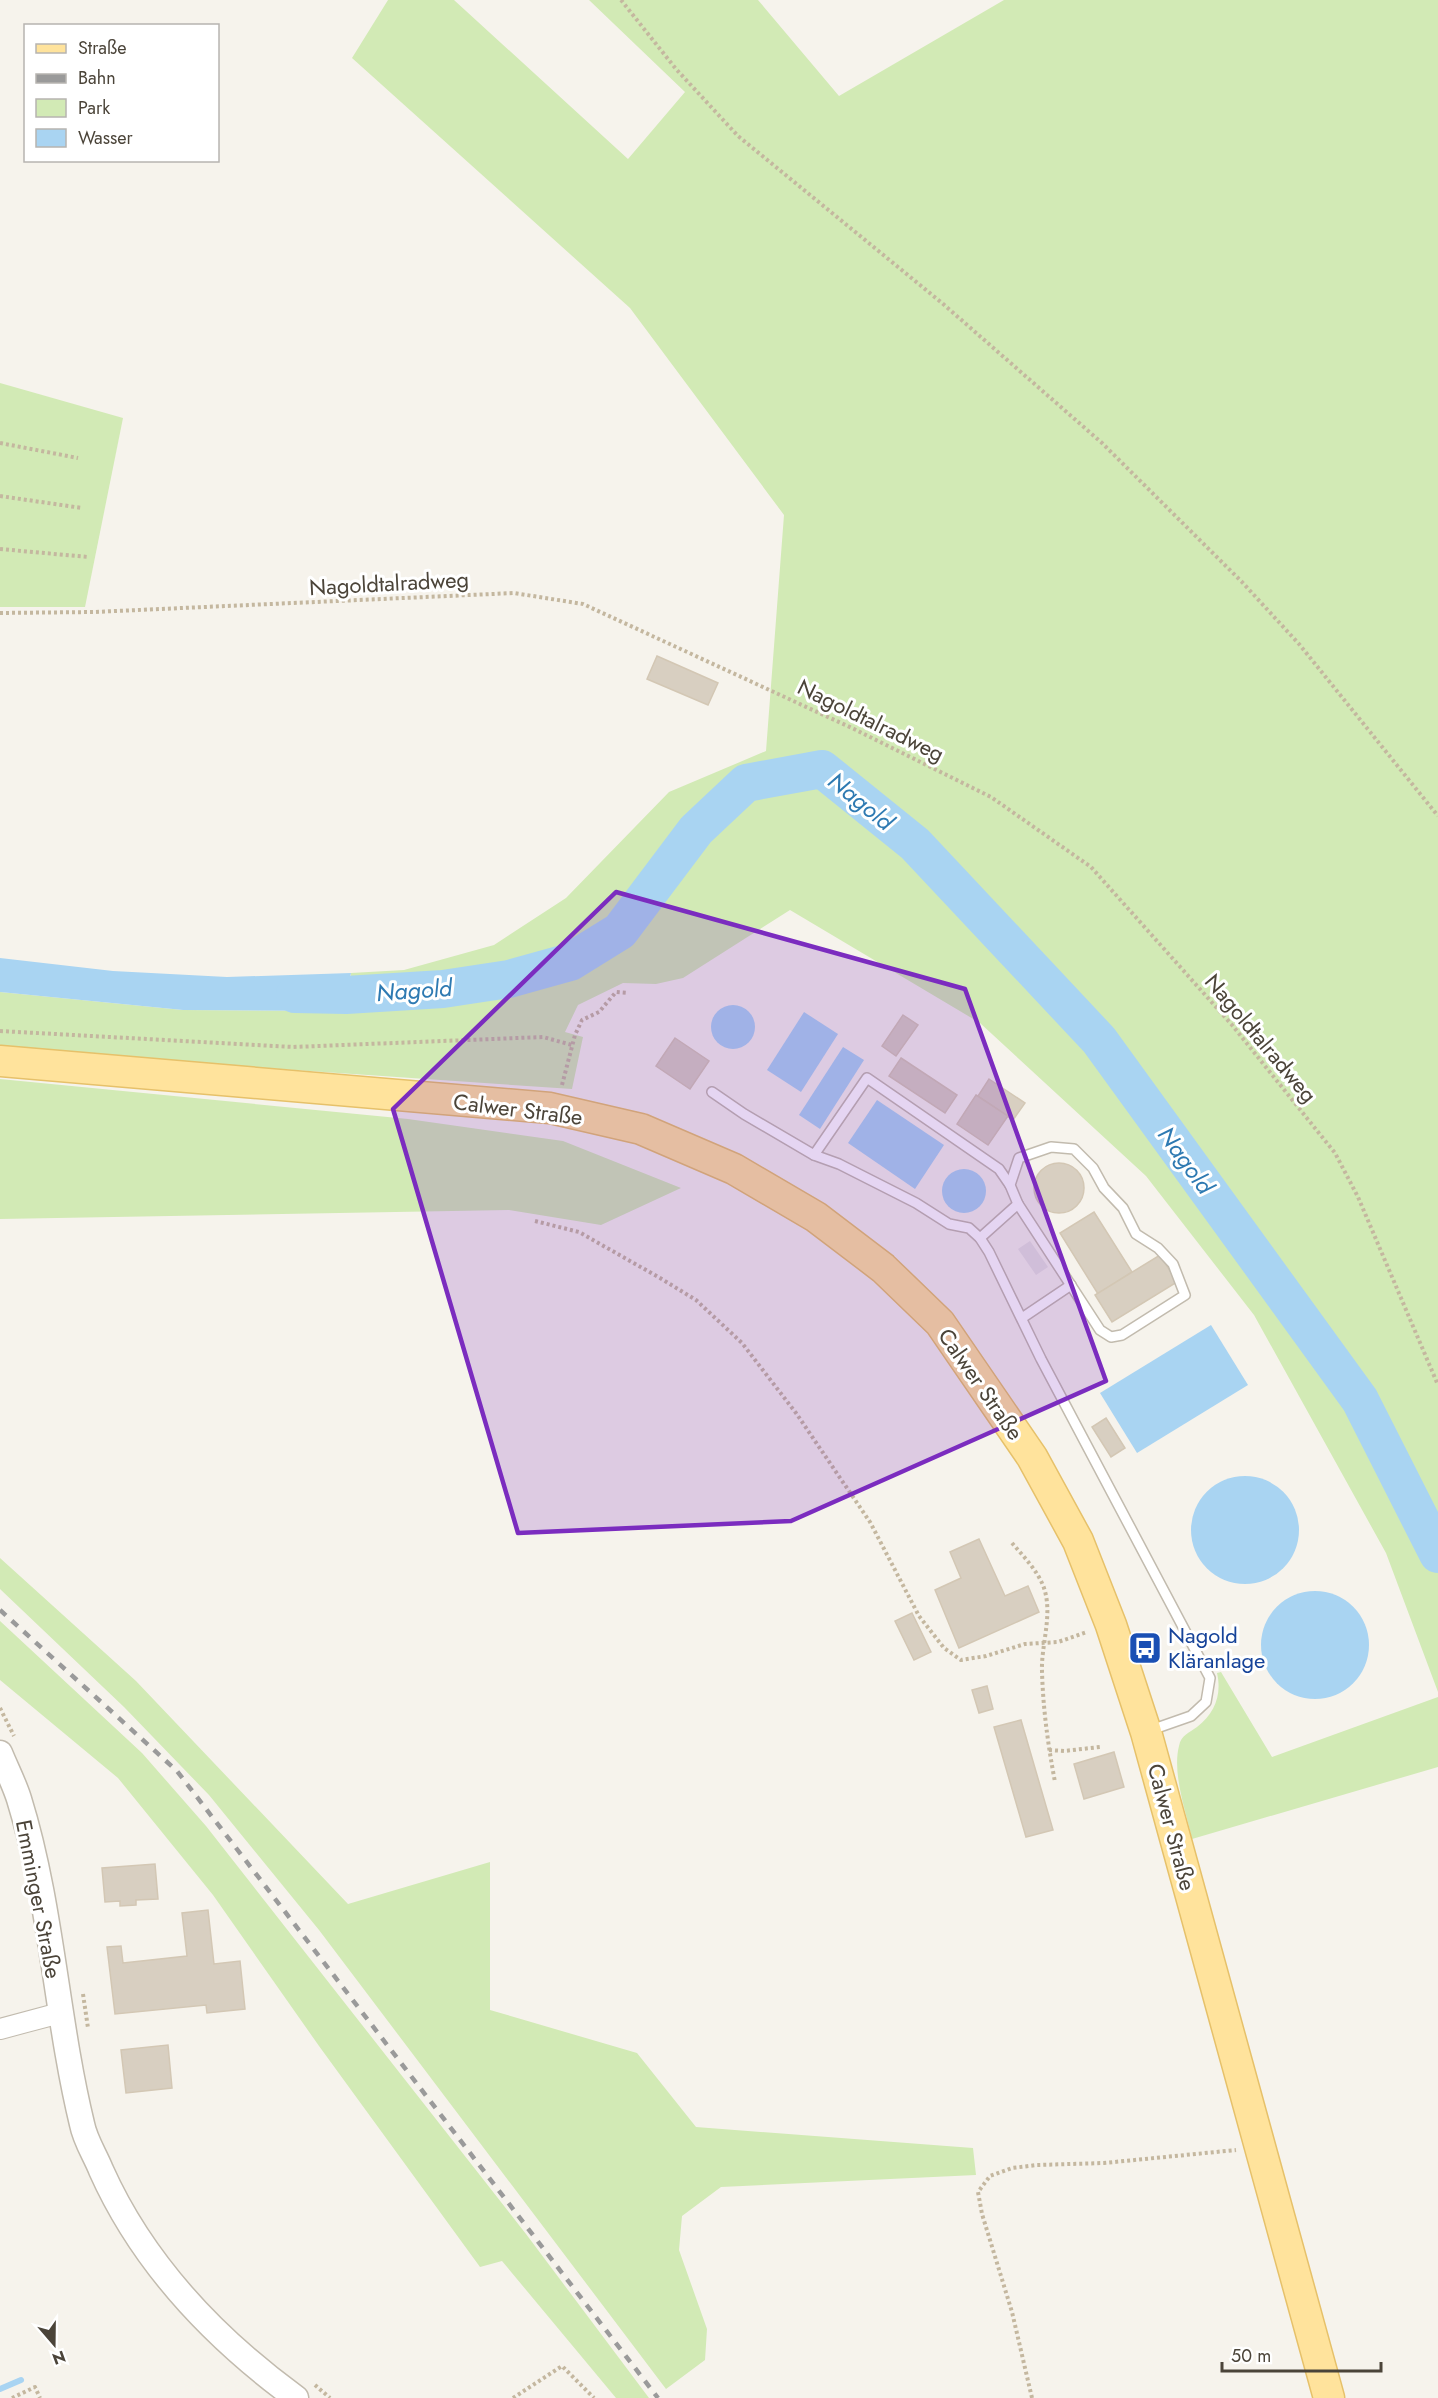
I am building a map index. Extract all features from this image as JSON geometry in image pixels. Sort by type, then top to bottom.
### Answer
[{"type":"main road","name":"Calwer Straße","points":[[0,1061],[550,1108],[641,1129],[734,1169],[816,1217],[883,1268],[940,1323],[1032,1457],[1078,1541],[1111,1625],[1146,1732],[1329,2398]]},
{"type":"street","name":"Emminger Straße","points":[[0,1753],[19,1797],[35,1859],[60,2013],[82,2127],[113,2197],[150,2256],[198,2315],[263,2374],[305,2391]]},
{"type":"street","points":[[0,2029],[60,2013]]},
{"type":"lane","points":[[814,1155],[867,1078],[999,1169],[1010,1185],[1018,1204],[1100,1330],[1111,1337],[1122,1335],[1185,1295],[1173,1264],[1158,1248],[1136,1234],[1123,1208],[1104,1188],[1093,1168],[1074,1149],[1051,1147],[1019,1158],[1010,1185]]},
{"type":"lane","points":[[712,1092],[744,1114],[814,1155],[839,1164],[906,1198],[949,1224],[969,1228],[980,1238],[1046,1369],[1210,1678],[1206,1702],[1191,1716],[1146,1732]]},
{"type":"lane","points":[[980,1238],[1018,1204]]},
{"type":"lane","points":[[1022,1318],[1071,1285]]},
{"type":"path","points":[[621,0],[676,69],[738,136],[942,303],[1102,443],[1242,582],[1299,644],[1438,816]]},
{"type":"path","points":[[0,443],[78,458]]},
{"type":"path","points":[[0,496],[82,508]]},
{"type":"path","points":[[0,549],[88,557]]},
{"type":"path","name":"Nagoldtalradweg","points":[[0,613],[94,612],[514,593],[583,604],[854,729],[991,797],[1091,867],[1232,1025],[1335,1153],[1358,1197],[1438,1385]]},
{"type":"path","points":[[550,1108],[561,1089],[572,1045],[582,1020],[599,1012],[616,992],[628,993]]},
{"type":"path","points":[[0,1031],[293,1047],[543,1037],[572,1045]]},
{"type":"path","points":[[535,1221],[579,1232],[660,1278],[696,1300],[742,1343],[796,1413],[870,1522],[919,1616],[944,1648],[961,1660],[986,1656],[1025,1644],[1058,1642],[1111,1625]]},
{"type":"path","points":[[1012,1543],[1033,1568],[1044,1588],[1048,1611],[1042,1680],[1049,1750],[1055,1782]]},
{"type":"path","points":[[1049,1750],[1064,1751],[1100,1747]]},
{"type":"path","points":[[1032,2398],[1012,2312],[982,2214],[978,2192],[990,2176],[1012,2168],[1028,2166],[1104,2163],[1260,2146]]},
{"type":"path","points":[[513,2398],[562,2366],[594,2398]]},
{"type":"path","points":[[12,2398],[35,2387],[40,2398]]},
{"type":"path","points":[[305,2391],[330,2398]]},
{"type":"highlighted area","points":[[616,892],[965,989],[1106,1381],[791,1521],[518,1533],[393,1109]]},
{"type":"green space","points":[[388,0],[454,0],[628,159],[685,92],[589,0],[758,0],[839,96],[1004,0],[1438,0],[1438,1692],[1386,1553],[1254,1315],[1146,1176],[980,1023],[790,910],[683,978],[656,984],[623,983],[578,1005],[565,1032],[583,1037],[572,1089],[0,1050],[0,992],[183,1010],[347,1011],[351,973],[404,970],[494,945],[566,898],[669,792],[766,751],[784,515],[630,308],[352,58]]},
{"type":"green space","points":[[0,383],[123,418],[85,607],[0,607]]},
{"type":"green space","points":[[0,1079],[408,1119],[563,1141],[681,1188],[601,1225],[509,1210],[0,1219]]},
{"type":"green space","points":[[0,1558],[136,1681],[348,1904],[490,1862],[490,2010],[637,2053],[696,2127],[973,2148],[976,2175],[721,2187],[682,2216],[679,2250],[707,2329],[705,2360],[666,2389],[319,1930],[209,1795],[124,1707],[0,1589]]},
{"type":"green space","points":[[0,1621],[142,1753],[206,1826],[526,2234],[649,2398],[616,2398],[502,2261],[480,2267],[319,2046],[213,1895],[118,1778],[0,1680]]},
{"type":"green space","points":[[1221,1672],[1272,1757],[1438,1697],[1438,1767],[1192,1839],[1178,1780],[1177,1757],[1183,1737],[1203,1722],[1213,1710],[1219,1689],[1217,1673]]},
{"type":"shaded area","points":[[1030,1241],[1048,1267],[1036,1275],[1018,1249]]},
{"type":"water","points":[[0,958],[113,971],[227,977],[351,973],[346,995],[348,1011],[183,1010],[0,992]]},
{"type":"water","points":[[733,1005],[748,1012],[755,1027],[748,1042],[733,1049],[718,1042],[711,1027],[718,1012]]},
{"type":"water","points":[[804,1012],[838,1034],[801,1092],[767,1070]]},
{"type":"water","points":[[843,1047],[864,1060],[820,1129],[799,1115]]},
{"type":"water","points":[[877,1100],[944,1145],[915,1189],[848,1143]]},
{"type":"water","points":[[964,1169],[973,1170],[980,1175],[985,1182],[985,1200],[980,1207],[973,1212],[964,1213],[955,1212],[948,1207],[943,1200],[942,1191],[943,1182],[948,1175],[955,1170]]},
{"type":"water","points":[[1211,1325],[1248,1385],[1137,1453],[1100,1393]]},
{"type":"water","points":[[1245,1476],[1266,1480],[1283,1492],[1295,1509],[1299,1530],[1295,1551],[1283,1568],[1266,1580],[1245,1584],[1224,1580],[1207,1568],[1195,1551],[1191,1530],[1195,1509],[1207,1492],[1224,1480]]},
{"type":"water","points":[[1315,1591],[1336,1595],[1353,1607],[1365,1624],[1369,1645],[1365,1666],[1353,1683],[1336,1695],[1315,1699],[1294,1695],[1277,1683],[1265,1666],[1261,1645],[1265,1624],[1277,1607],[1294,1595]]},
{"type":"building","points":[[657,656],[718,683],[708,705],[647,679]]},
{"type":"building","points":[[903,1015],[918,1025],[896,1056],[882,1046]]},
{"type":"building","points":[[675,1038],[709,1061],[690,1089],[656,1066]]},
{"type":"building","points":[[901,1058],[957,1095],[945,1113],[889,1076]]},
{"type":"building","points":[[989,1079],[1025,1103],[1013,1120],[978,1096]]},
{"type":"building","points":[[976,1095],[1008,1116],[988,1145],[957,1124]]},
{"type":"building","points":[[1059,1163],[1073,1167],[1080,1174],[1084,1188],[1080,1202],[1073,1209],[1059,1213],[1045,1209],[1038,1202],[1034,1188],[1038,1174],[1045,1167]]},
{"type":"building","points":[[1094,1212],[1132,1272],[1098,1294],[1060,1233]]},
{"type":"building","points":[[1160,1255],[1177,1282],[1112,1322],[1095,1295]]},
{"type":"building","points":[[1106,1418],[1125,1448],[1111,1457],[1092,1427]]},
{"type":"building","points":[[979,1539],[1005,1596],[1028,1586],[1039,1612],[959,1648],[935,1590],[961,1578],[950,1552]]},
{"type":"building","points":[[912,1613],[931,1652],[914,1660],[895,1621]]},
{"type":"building","points":[[987,1686],[993,1709],[979,1713],[972,1690]]},
{"type":"building","points":[[1021,1720],[1053,1830],[1026,1837],[994,1727]]},
{"type":"building","points":[[1114,1752],[1124,1787],[1084,1799],[1074,1764]]},
{"type":"building","points":[[155,1864],[158,1899],[136,1900],[136,1905],[120,1906],[120,1901],[105,1902],[102,1868]]},
{"type":"building","points":[[208,1910],[214,1964],[240,1961],[245,2009],[207,2013],[206,2005],[115,2014],[107,1947],[121,1946],[123,1963],[187,1956],[182,1913]]},
{"type":"building","points":[[168,2045],[172,2088],[126,2093],[121,2050]]},
{"type":"waterway","name":"Nagold","points":[[295,994],[346,995],[443,989],[509,979],[570,962],[620,931],[696,830],[746,783],[822,769],[915,844],[1099,1040],[1360,1400],[1438,1554]]},
{"type":"waterway","points":[[0,2389],[21,2380]]},
{"type":"railway","points":[[0,1610],[177,1771],[658,2398]]},
{"type":"place","name":"Nagold Kläranlage","points":[[1145,1648]]}]
